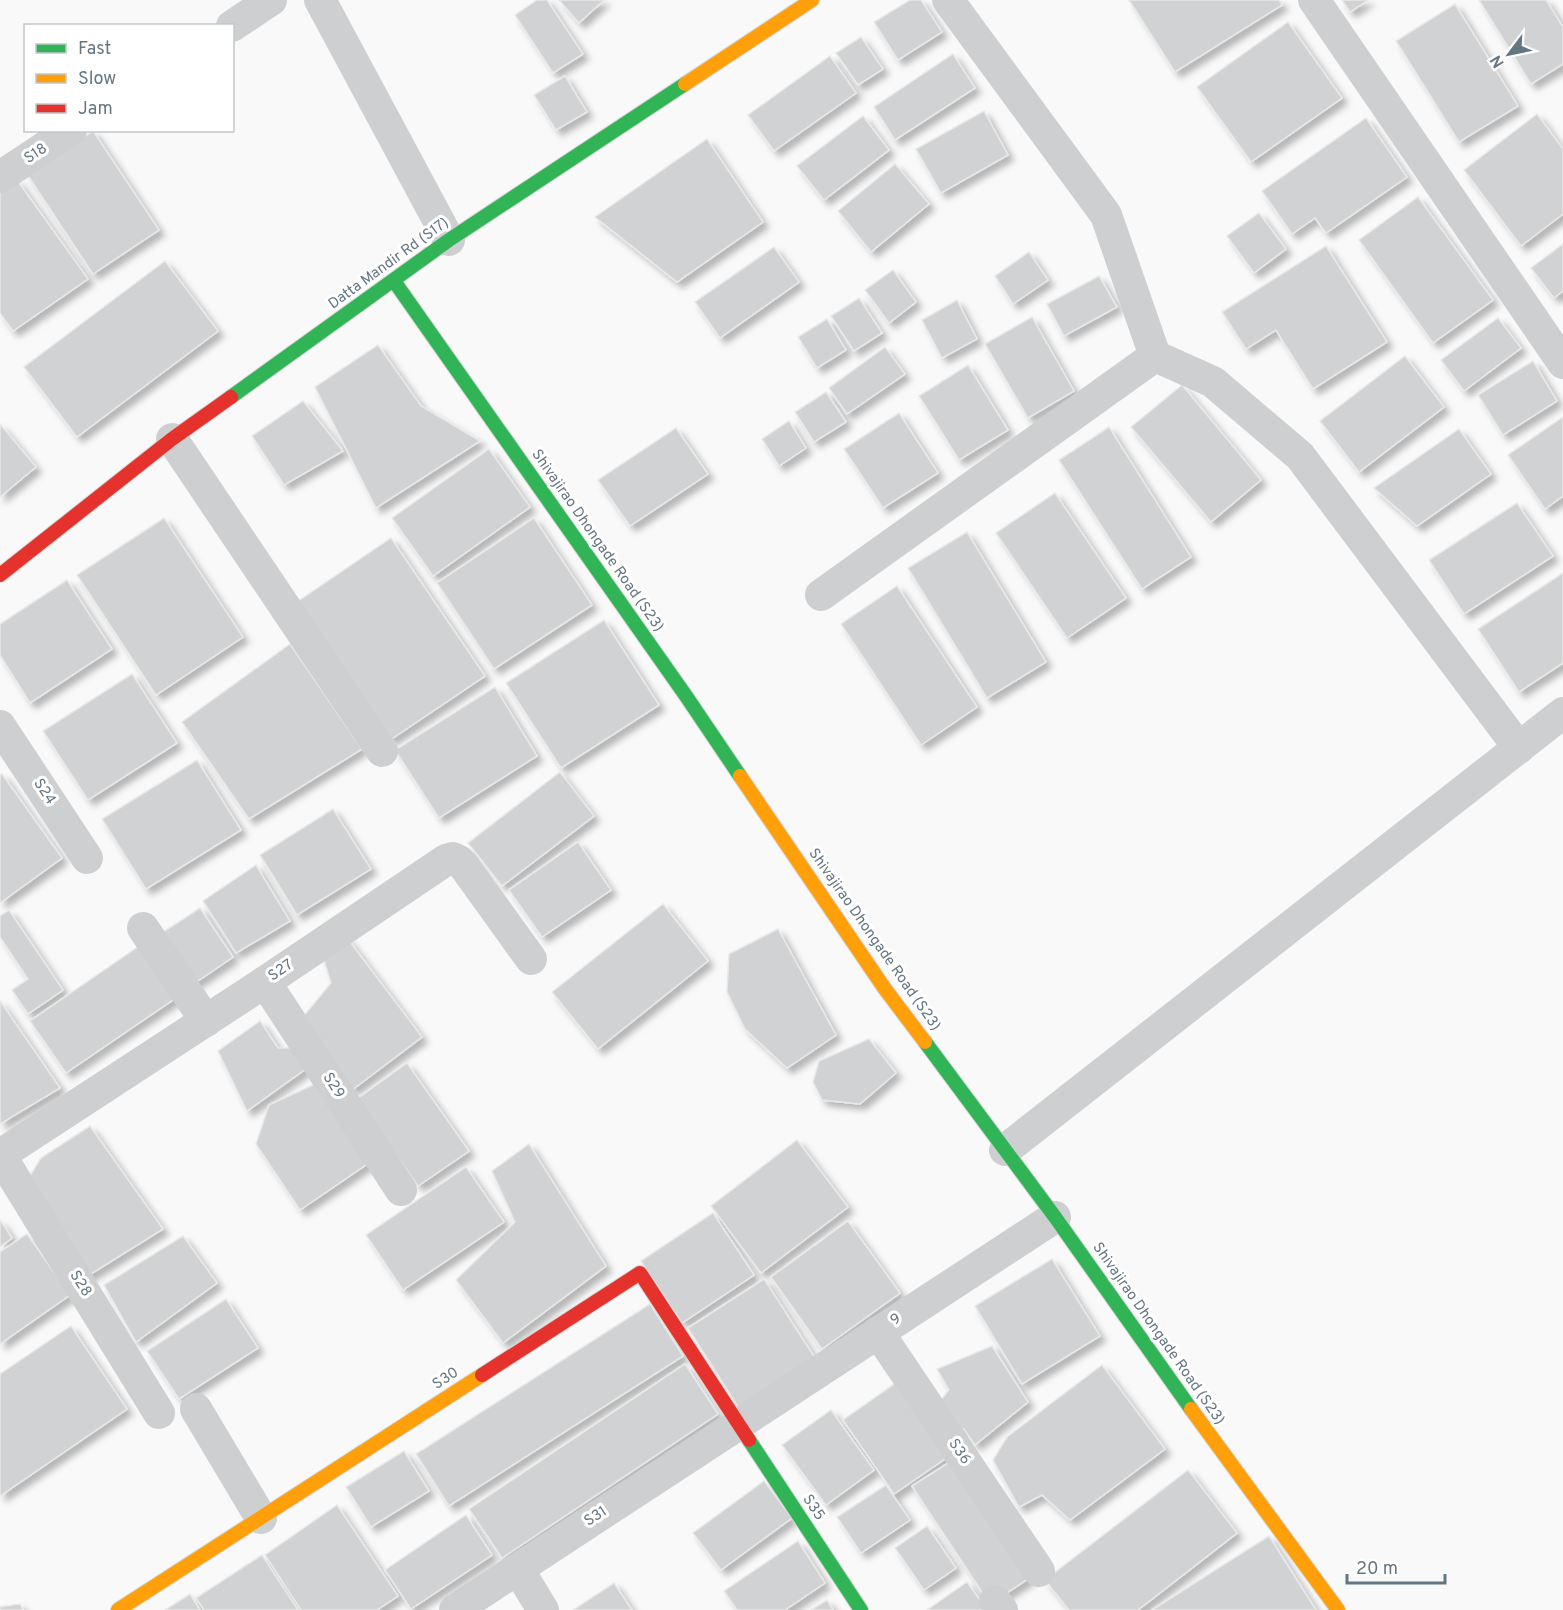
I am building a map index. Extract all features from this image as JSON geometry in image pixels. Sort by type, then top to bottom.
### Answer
[{"type":"street","points":[[234,25],[271,0]]},
{"type":"street","points":[[320,0],[449,240]]},
{"type":"street","name":"Datta Mandir Rd (S17)","points":[[0,576],[172,439],[449,240],[812,0]]},
{"type":"street","points":[[948,0],[1106,215],[1155,356],[1213,382],[1300,456],[1519,748]]},
{"type":"street","points":[[1314,0],[1563,363]]},
{"type":"street","name":"S18","points":[[0,177],[68,132]]},
{"type":"street","name":"Shivajirao Dhongade Road (S23)","points":[[394,280],[680,687],[885,989],[1055,1217],[1211,1438],[1338,1610]]},
{"type":"street","points":[[821,595],[1155,356]]},
{"type":"street","points":[[172,439],[382,751]]},
{"type":"street","points":[[1005,1150],[1563,713]]},
{"type":"street","name":"S24","points":[[0,726],[87,858]]},
{"type":"street","name":"S27","points":[[0,1155],[265,982],[446,860],[453,858],[464,866],[531,959]]},
{"type":"street","points":[[143,928],[206,1020]]},
{"type":"street","name":"S29","points":[[265,982],[401,1190]]},
{"type":"street","name":"S28","points":[[0,1155],[159,1413]]},
{"type":"street","name":"9","points":[[738,1425],[1055,1217]]},
{"type":"street","name":"S30","points":[[118,1610],[640,1273],[738,1425]]},
{"type":"street","name":"S36","points":[[878,1332],[1039,1571]]},
{"type":"street","points":[[196,1409],[261,1518]]},
{"type":"street","name":"S31","points":[[455,1610],[738,1425]]},
{"type":"street","name":"S35","points":[[738,1425],[861,1610]]},
{"type":"street","points":[[518,1569],[543,1610]]},
{"type":"building","points":[[537,0],[547,0],[583,54],[553,73],[515,15]]},
{"type":"building","points":[[559,0],[604,0],[579,23]]},
{"type":"building","points":[[910,0],[921,0],[942,32],[898,60],[874,22]]},
{"type":"building","points":[[1129,0],[1279,0],[1282,5],[1175,72]]},
{"type":"building","points":[[1342,0],[1368,0],[1350,12]]},
{"type":"building","points":[[1479,0],[1546,0],[1563,27],[1563,64],[1531,84]]},
{"type":"building","points":[[1455,4],[1518,106],[1459,142],[1396,41]]},
{"type":"building","points":[[1288,22],[1342,98],[1251,162],[1197,87]]},
{"type":"building","points":[[861,37],[883,69],[858,85],[836,53]]},
{"type":"building","points":[[953,54],[975,88],[895,140],[874,107]]},
{"type":"building","points":[[830,56],[856,93],[774,151],[748,115]]},
{"type":"building","points":[[565,76],[587,112],[556,130],[534,95]]},
{"type":"building","points":[[984,111],[1008,155],[941,193],[916,149]]},
{"type":"building","points":[[1537,114],[1563,149],[1563,214],[1521,246],[1464,170]]},
{"type":"building","points":[[863,116],[889,150],[824,200],[797,166]]},
{"type":"building","points":[[1366,118],[1407,177],[1326,233],[1315,218],[1292,234],[1262,191]]},
{"type":"building","points":[[94,132],[159,230],[93,274],[27,174]]},
{"type":"building","points":[[707,139],[763,222],[677,282],[595,217]]},
{"type":"building","points":[[895,164],[929,204],[871,252],[838,211]]},
{"type":"building","points":[[17,180],[88,279],[13,331],[0,313],[0,192]]},
{"type":"building","points":[[1418,197],[1493,300],[1433,343],[1359,240]]},
{"type":"building","points":[[1259,213],[1286,249],[1254,273],[1227,236]]},
{"type":"building","points":[[1563,244],[1563,291],[1554,298],[1531,268]]},
{"type":"building","points":[[1326,246],[1387,342],[1313,389],[1276,330],[1246,349],[1222,312]]},
{"type":"building","points":[[774,247],[799,282],[720,338],[695,302]]},
{"type":"building","points":[[1029,252],[1048,280],[1013,304],[995,276]]},
{"type":"building","points":[[165,261],[218,331],[77,437],[24,367]]},
{"type":"building","points":[[893,270],[916,302],[889,323],[865,290]]},
{"type":"building","points":[[1099,276],[1117,307],[1064,336],[1047,304]]},
{"type":"building","points":[[859,298],[882,333],[854,351],[831,316]]},
{"type":"building","points":[[957,300],[977,339],[942,358],[922,320]]},
{"type":"building","points":[[1032,317],[1074,391],[1028,418],[985,344]]},
{"type":"building","points":[[1498,318],[1521,348],[1464,391],[1441,360]]},
{"type":"building","points":[[827,319],[846,350],[817,368],[798,337]]},
{"type":"building","points":[[378,345],[421,406],[480,441],[376,508],[315,387]]},
{"type":"building","points":[[885,347],[905,374],[847,414],[829,388]]},
{"type":"building","points":[[1405,356],[1444,407],[1359,472],[1320,421]]},
{"type":"building","points":[[1533,361],[1557,401],[1503,435],[1478,395]]},
{"type":"building","points":[[968,365],[1008,430],[959,460],[919,396]]},
{"type":"building","points":[[1182,385],[1261,480],[1211,522],[1131,427]]},
{"type":"building","points":[[826,392],[846,422],[814,442],[795,412]]},
{"type":"building","points":[[303,401],[343,451],[284,485],[252,436]]},
{"type":"building","points":[[899,413],[938,473],[883,508],[844,449]]},
{"type":"building","points":[[1563,417],[1563,496],[1545,509],[1508,455]]},
{"type":"building","points":[[789,421],[806,448],[779,466],[762,439]]},
{"type":"building","points":[[0,424],[36,467],[0,497]]},
{"type":"building","points":[[1109,427],[1191,557],[1142,589],[1059,460]]},
{"type":"building","points":[[676,428],[708,474],[630,526],[598,480]]},
{"type":"building","points":[[1459,429],[1491,474],[1417,526],[1374,488]]},
{"type":"building","points":[[489,449],[530,507],[433,576],[392,518]]},
{"type":"building","points":[[1055,493],[1126,598],[1067,638],[996,533]]},
{"type":"building","points":[[1517,503],[1553,556],[1464,614],[1429,560]]},
{"type":"building","points":[[164,518],[243,637],[156,695],[77,575]]},
{"type":"building","points":[[534,518],[592,605],[494,669],[437,583]]},
{"type":"building","points":[[967,532],[1046,662],[987,698],[908,568]]},
{"type":"building","points":[[391,538],[485,676],[390,740],[297,602]]},
{"type":"building","points":[[1563,573],[1563,663],[1519,692],[1478,629]]},
{"type":"building","points":[[67,580],[112,649],[30,703],[0,655],[0,624]]},
{"type":"building","points":[[897,586],[977,707],[921,745],[841,624]]},
{"type":"building","points":[[604,620],[659,705],[561,768],[506,683]]},
{"type":"building","points":[[290,644],[362,749],[249,819],[182,722]]},
{"type":"building","points":[[132,674],[177,743],[88,800],[43,731]]},
{"type":"building","points":[[495,687],[537,756],[439,818],[395,750]]},
{"type":"building","points":[[197,760],[241,830],[146,889],[102,819]]},
{"type":"building","points":[[560,772],[594,816],[502,886],[468,843]]},
{"type":"building","points":[[2,774],[62,858],[0,903],[0,775]]},
{"type":"building","points":[[333,809],[371,869],[297,915],[260,855]]},
{"type":"building","points":[[578,842],[611,890],[542,937],[509,890]]},
{"type":"building","points":[[256,865],[290,921],[236,953],[203,901]]},
{"type":"building","points":[[663,904],[708,961],[598,1049],[552,992]]},
{"type":"building","points":[[200,908],[233,957],[189,987],[157,936]]},
{"type":"building","points":[[9,910],[63,990],[28,1014],[12,990],[28,979],[0,937],[0,916]]},
{"type":"building","points":[[778,929],[836,1035],[787,1068],[745,1029],[727,992],[729,954]]},
{"type":"building","points":[[347,938],[422,1037],[352,1090],[302,1018],[331,983],[322,953]]},
{"type":"building","points":[[148,940],[183,993],[66,1073],[30,1021]]},
{"type":"building","points":[[0,1001],[60,1088],[0,1124]]},
{"type":"building","points":[[260,1021],[278,1048],[292,1048],[307,1068],[247,1111],[218,1051]]},
{"type":"building","points":[[869,1039],[896,1073],[860,1104],[822,1100],[813,1082],[819,1061]]},
{"type":"building","points":[[407,1063],[469,1151],[418,1186],[357,1099]]},
{"type":"building","points":[[315,1084],[373,1160],[300,1210],[256,1144],[269,1105]]},
{"type":"building","points":[[90,1126],[163,1229],[86,1277],[28,1179],[41,1158]]},
{"type":"building","points":[[797,1140],[848,1207],[761,1273],[711,1206]]},
{"type":"building","points":[[529,1144],[606,1266],[503,1343],[456,1280],[515,1222],[492,1171]]},
{"type":"building","points":[[466,1167],[504,1222],[403,1290],[366,1235]]},
{"type":"building","points":[[713,1213],[754,1275],[682,1323],[641,1261]]},
{"type":"building","points":[[0,1220],[12,1238],[0,1247]]},
{"type":"building","points":[[848,1221],[900,1293],[822,1349],[771,1277]]},
{"type":"building","points":[[27,1234],[70,1295],[0,1344],[0,1252]]},
{"type":"building","points":[[183,1236],[217,1283],[136,1342],[104,1285]]},
{"type":"building","points":[[1052,1259],[1100,1336],[1022,1384],[975,1306]]},
{"type":"building","points":[[764,1279],[817,1361],[740,1410],[688,1328]]},
{"type":"building","points":[[226,1299],[258,1348],[179,1399],[147,1351]]},
{"type":"building","points":[[650,1304],[683,1356],[449,1506],[416,1454]]},
{"type":"building","points":[[71,1326],[127,1409],[0,1496],[0,1374]]},
{"type":"building","points":[[992,1346],[1028,1402],[975,1445],[964,1429],[957,1433],[937,1405],[949,1390],[937,1369]]},
{"type":"building","points":[[685,1364],[718,1414],[502,1558],[469,1509]]},
{"type":"building","points":[[1102,1365],[1165,1449],[1070,1520],[1042,1495],[1019,1507],[993,1460],[1007,1437]]},
{"type":"building","points":[[900,1380],[952,1454],[894,1494],[843,1420]]},
{"type":"building","points":[[831,1410],[874,1470],[826,1505],[782,1445]]},
{"type":"building","points":[[404,1451],[429,1491],[371,1527],[346,1487]]},
{"type":"building","points":[[956,1458],[1034,1575],[990,1604],[912,1486]]},
{"type":"building","points":[[1188,1470],[1237,1533],[1138,1610],[1069,1610],[1045,1580]]},
{"type":"building","points":[[764,1481],[792,1518],[721,1570],[693,1533]]},
{"type":"building","points":[[886,1485],[910,1520],[861,1553],[837,1517]]},
{"type":"building","points":[[337,1505],[398,1596],[377,1610],[301,1610],[265,1555]]},
{"type":"building","points":[[466,1515],[492,1555],[411,1609],[385,1570]]},
{"type":"building","points":[[927,1526],[956,1568],[924,1590],[895,1548]]},
{"type":"building","points":[[1269,1536],[1316,1610],[1152,1610]]},
{"type":"building","points":[[798,1541],[825,1583],[785,1610],[737,1610],[724,1591]]},
{"type":"building","points":[[262,1555],[298,1610],[204,1610],[196,1598]]},
{"type":"building","points":[[967,1582],[987,1610],[927,1610]]},
{"type":"building","points":[[614,1583],[632,1610],[573,1610]]},
{"type":"building","points":[[190,1594],[200,1610],[165,1610]]},
{"type":"building","points":[[827,1600],[833,1610],[811,1610]]},
{"type":"building","points":[[20,1604],[23,1610],[0,1610],[0,1607]]},
{"type":"traffic: fast","points":[[231,397],[449,240],[685,84]]},
{"type":"traffic: fast","points":[[394,281],[740,776]]},
{"type":"traffic: fast","points":[[925,1042],[1055,1217],[1191,1409]]},
{"type":"traffic: fast","points":[[749,1440],[861,1610]]},
{"type":"traffic: slow","points":[[685,84],[812,0]]},
{"type":"traffic: slow","points":[[740,776],[885,989],[925,1042]]},
{"type":"traffic: slow","points":[[118,1610],[482,1375]]},
{"type":"traffic: slow","points":[[1191,1409],[1338,1610]]},
{"type":"traffic: jam","points":[[0,575],[172,439],[231,397]]},
{"type":"traffic: jam","points":[[482,1375],[640,1273],[749,1440]]}]
